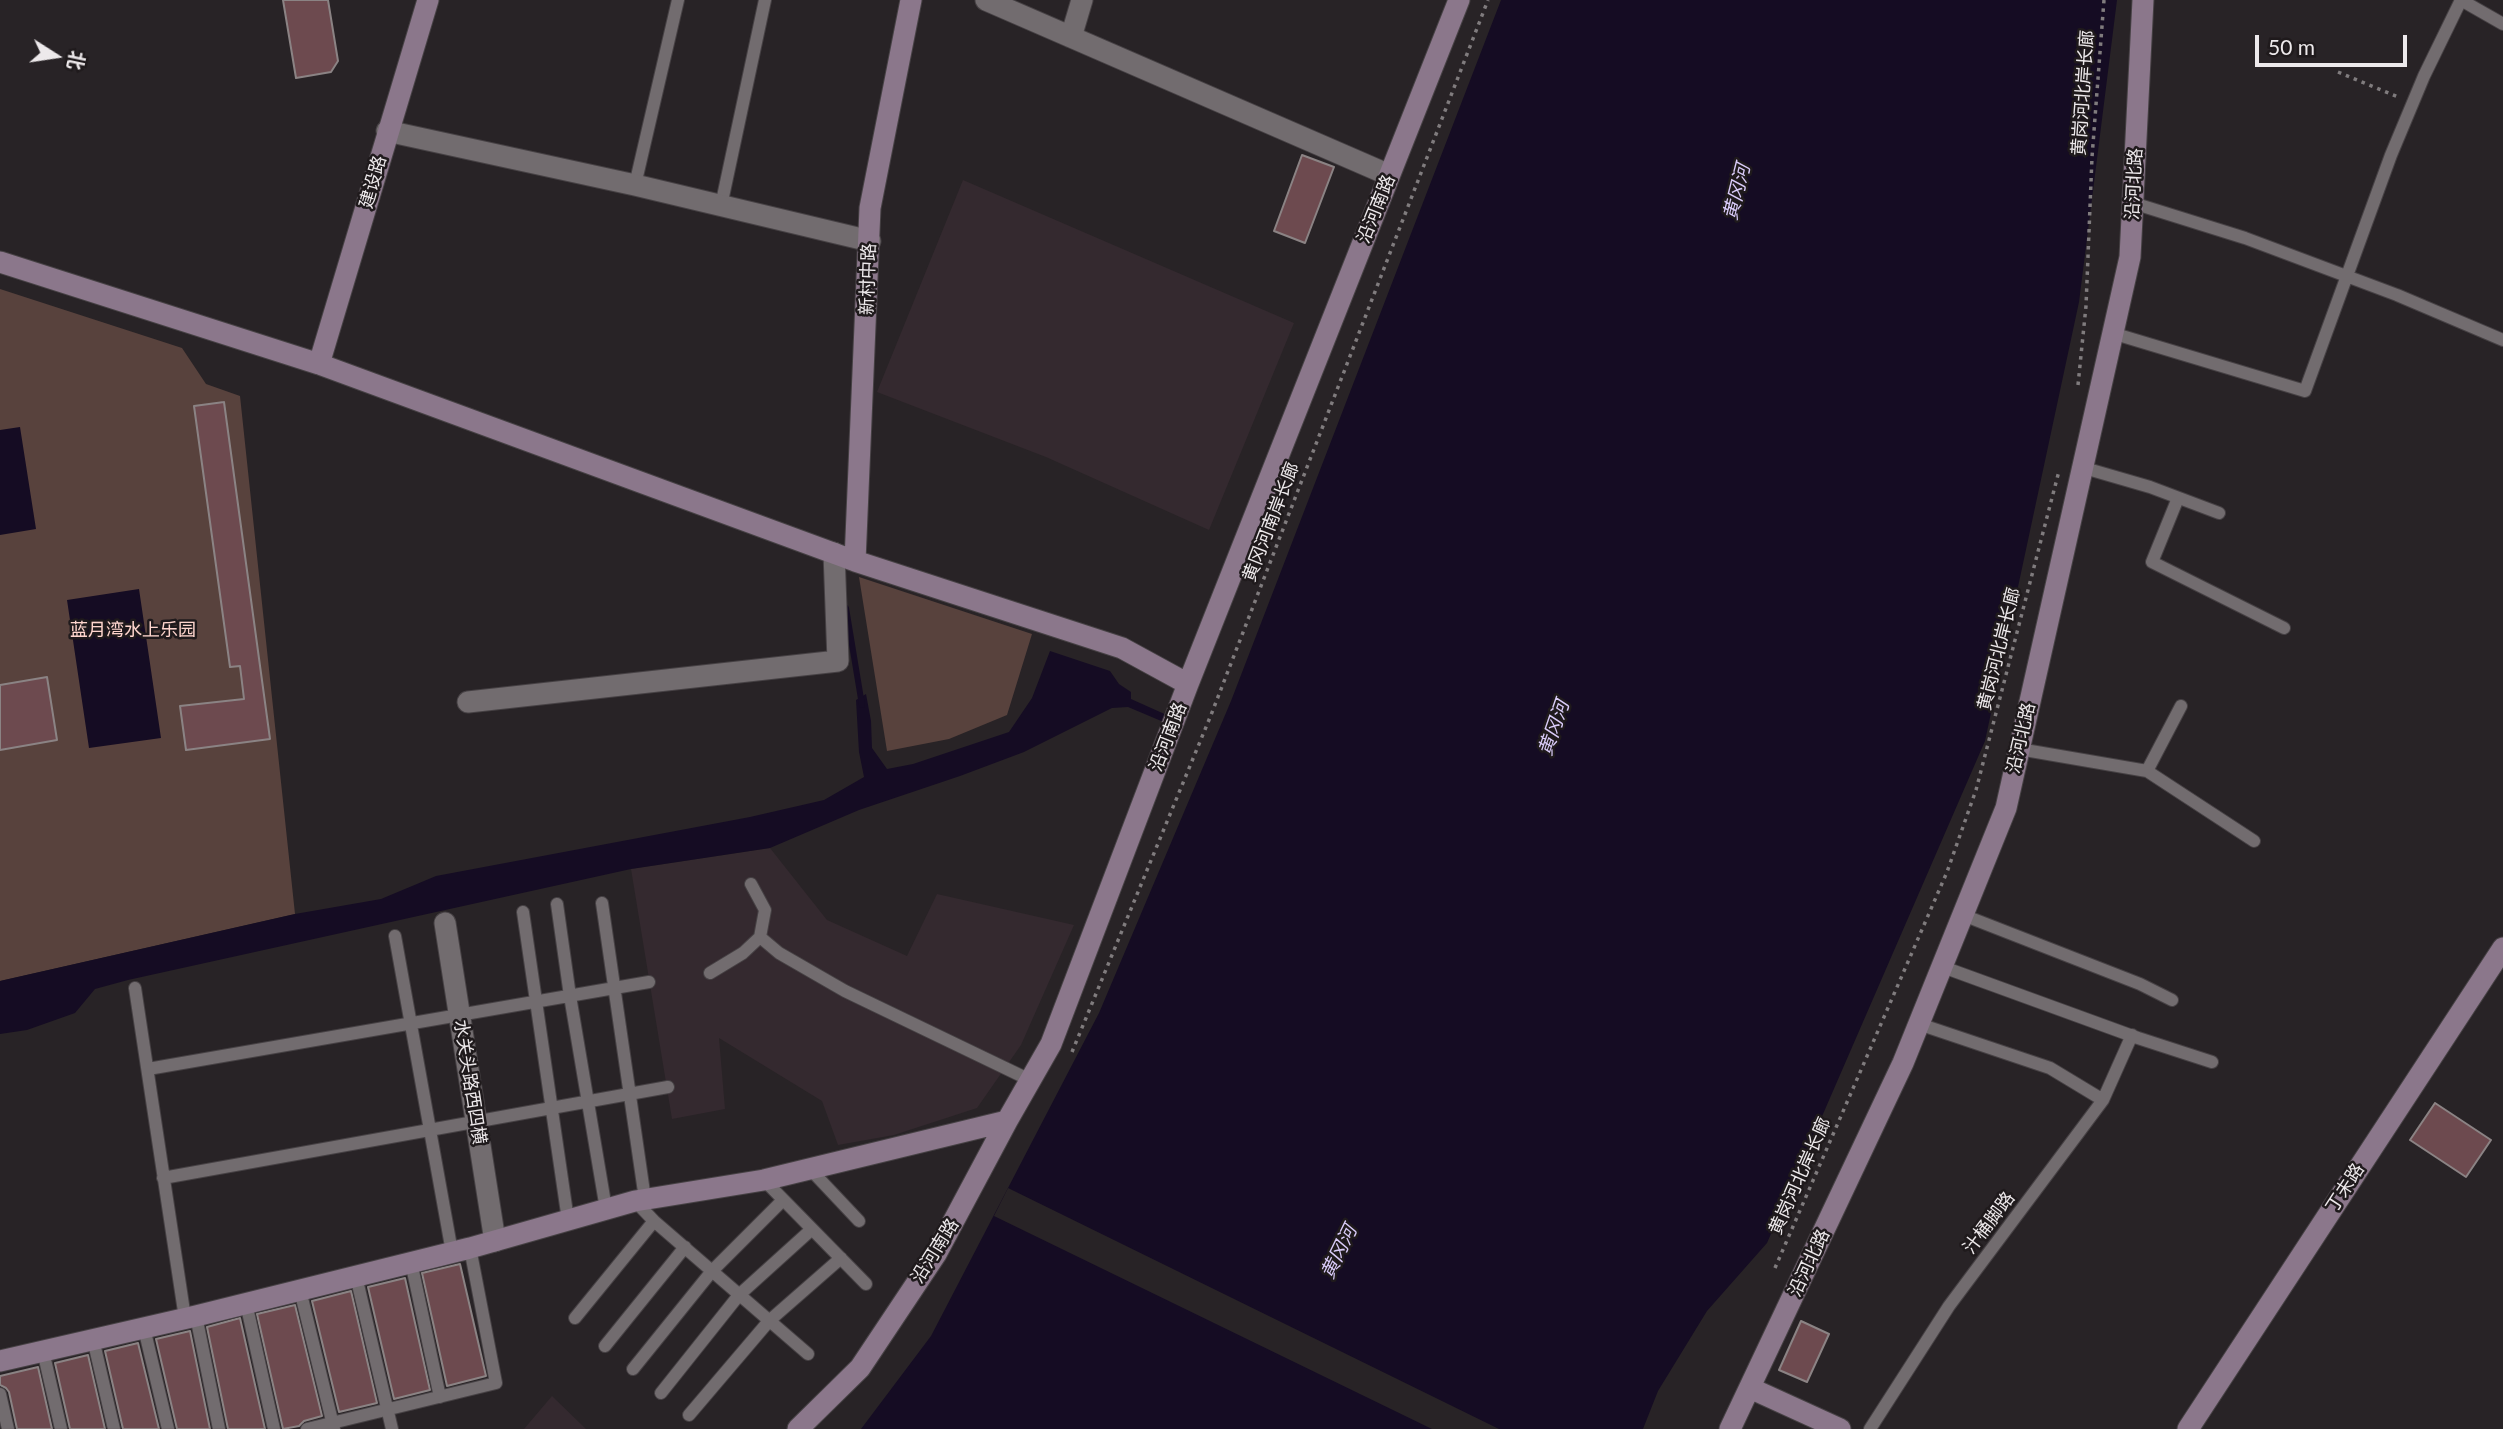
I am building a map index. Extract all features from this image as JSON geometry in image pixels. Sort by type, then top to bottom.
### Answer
[{"type":"street","name":"建设路","points":[[319,364],[428,0]]},
{"type":"street","name":"新村中路","points":[[855,561],[870,208],[911,0]]},
{"type":"street","points":[[986,0],[1389,175]]},
{"type":"street","points":[[1072,37],[1082,0]]},
{"type":"street","name":"沿河南路","points":[[798,1429],[860,1368],[936,1254],[1051,1044],[1188,684],[1459,0]]},
{"type":"street","name":"沿河北路","points":[[1730,1429],[1903,1063],[2006,807],[2130,257],[2143,0]]},
{"type":"street","points":[[387,131],[635,185],[870,241]]},
{"type":"street","points":[[0,262],[319,364],[855,561],[1122,648],[1188,684]]},
{"type":"street","points":[[468,702],[838,661],[834,553]]},
{"type":"street","name":"水关头路西四横","points":[[445,923],[495,1241]]},
{"type":"street","name":"丁未路","points":[[2188,1429],[2503,948]]},
{"type":"street","points":[[0,1361],[461,1250],[640,1200],[764,1180],[1007,1121]]},
{"type":"street","points":[[1750,1388],[1840,1429]]},
{"type":"lane","points":[[635,185],[678,0]]},
{"type":"lane","points":[[721,206],[765,0]]},
{"type":"lane","points":[[2112,333],[2305,391],[2391,155],[2461,0],[2503,24]]},
{"type":"lane","points":[[2133,203],[2245,238],[2503,340]]},
{"type":"lane","points":[[2081,467],[2219,513]]},
{"type":"lane","points":[[2178,498],[2152,562],[2284,628]]},
{"type":"lane","points":[[2147,771],[2181,706]]},
{"type":"lane","points":[[2019,749],[2147,771],[2254,841]]},
{"type":"lane","points":[[710,973],[743,953],[760,937],[765,910],[751,884]]},
{"type":"lane","points":[[602,903],[630,1093],[640,1200],[654,1221],[808,1354]]},
{"type":"lane","points":[[557,904],[606,1209]]},
{"type":"lane","points":[[523,912],[568,1220]]},
{"type":"lane","points":[[1963,915],[2140,984],[2172,1000]]},
{"type":"lane","points":[[307,1429],[333,1426],[496,1383],[430,1130],[395,936]]},
{"type":"lane","points":[[760,937],[779,953],[845,991],[1030,1080]]},
{"type":"lane","points":[[1943,967],[2212,1062]]},
{"type":"lane","points":[[148,1069],[649,982]]},
{"type":"lane","points":[[135,988],[163,1178],[190,1317],[219,1429]]},
{"type":"lane","points":[[1919,1024],[2050,1068],[2103,1100]]},
{"type":"lane","name":"汁桶脚路","points":[[1870,1429],[1949,1306],[2103,1100],[2132,1035]]},
{"type":"lane","points":[[163,1178],[668,1087]]},
{"type":"lane","points":[[809,1168],[859,1221]]},
{"type":"lane","points":[[764,1180],[866,1284]]},
{"type":"lane","points":[[633,1369],[712,1270],[783,1200]]},
{"type":"lane","points":[[575,1318],[654,1221]]},
{"type":"lane","points":[[661,1393],[739,1295],[812,1229]]},
{"type":"lane","points":[[605,1346],[685,1247]]},
{"type":"lane","points":[[689,1415],[769,1321],[841,1258]]},
{"type":"lane","points":[[411,1262],[440,1396]]},
{"type":"lane","points":[[356,1276],[392,1429]]},
{"type":"lane","points":[[300,1290],[333,1426]]},
{"type":"lane","points":[[246,1303],[274,1429]]},
{"type":"lane","points":[[144,1328],[168,1429]]},
{"type":"lane","points":[[93,1339],[114,1429]]},
{"type":"lane","points":[[43,1351],[61,1429]]},
{"type":"lane","points":[[0,1394],[8,1429]]},
{"type":"path","name":"黄冈河南岸长廊","points":[[1072,1052],[1220,690],[1488,0]]},
{"type":"path","name":"黄岗河北岸长廊","points":[[2078,387],[2086,306],[2092,157],[2104,0]]},
{"type":"path","points":[[2339,72],[2413,103]]},
{"type":"path","name":"黄岗河北岸长廊","points":[[1775,1268],[1956,849],[1976,790],[2060,468]]},
{"type":"shaded area","points":[[963,180],[1294,323],[1209,530],[1046,457],[877,392]]},
{"type":"shaded area","points":[[770,848],[827,920],[907,956],[937,894],[1074,925],[1021,1045],[977,1108],[894,1135],[838,1145],[822,1101],[719,1038],[725,1109],[672,1119],[631,869]]},
{"type":"shaded area","points":[[552,1396],[586,1429],[524,1429]]},
{"type":"green space","name":"蓝月湾水上乐园","points":[[0,289],[182,348],[206,384],[240,396],[295,914],[0,981]]},
{"type":"green space","points":[[859,577],[1032,634],[1007,715],[949,739],[887,751]]},
{"type":"water","name":"黄冈河","points":[[1501,0],[2117,0],[2079,302],[1985,741],[1767,1243],[1707,1311],[1658,1391],[1643,1429],[861,1429],[931,1336],[1099,1013],[1231,701]]},
{"type":"water","points":[[20,427],[36,529],[0,535],[0,430]]},
{"type":"water","points":[[139,589],[161,738],[89,748],[67,600]]},
{"type":"water","points":[[1050,651],[1110,671],[1119,684],[1131,692],[1131,699],[1169,716],[1166,723],[1128,707],[1112,708],[1024,752],[859,810],[770,848],[631,869],[128,980],[95,989],[75,1013],[27,1030],[0,1034],[0,981],[295,914],[381,899],[436,876],[750,817],[824,800],[864,777],[859,752],[856,700],[866,694],[872,748],[887,769],[913,764],[1009,732],[1032,698]]},
{"type":"pier","points":[[1008,1188],[1499,1429],[1432,1429],[994,1216]]},
{"type":"building","points":[[283,0],[328,0],[338,61],[331,72],[296,78]]},
{"type":"building","points":[[1302,155],[1334,167],[1305,243],[1274,231]]},
{"type":"building","points":[[224,402],[270,739],[186,750],[180,706],[244,699],[240,666],[230,667],[194,406]]},
{"type":"building","points":[[47,677],[57,740],[0,750],[0,685]]},
{"type":"building","points":[[2435,1103],[2491,1140],[2466,1177],[2410,1140]]},
{"type":"building","points":[[460,1264],[486,1376],[447,1386],[422,1273]]},
{"type":"building","points":[[405,1278],[430,1390],[394,1399],[368,1287]]},
{"type":"building","points":[[351,1291],[377,1403],[339,1412],[312,1301]]},
{"type":"building","points":[[295,1305],[322,1416],[304,1421],[299,1426],[283,1429],[257,1314]]},
{"type":"building","points":[[240,1318],[265,1429],[228,1429],[207,1327]]},
{"type":"building","points":[[1801,1321],[1829,1334],[1807,1382],[1779,1370]]},
{"type":"building","points":[[190,1331],[210,1429],[177,1429],[156,1339]]},
{"type":"building","points":[[138,1343],[159,1429],[123,1429],[105,1351]]},
{"type":"building","points":[[88,1355],[105,1429],[70,1429],[55,1363]]},
{"type":"building","points":[[38,1367],[52,1429],[17,1429],[9,1392],[0,1385],[0,1376]]},
{"type":"waterway","points":[[846,608],[862,705]]}]
